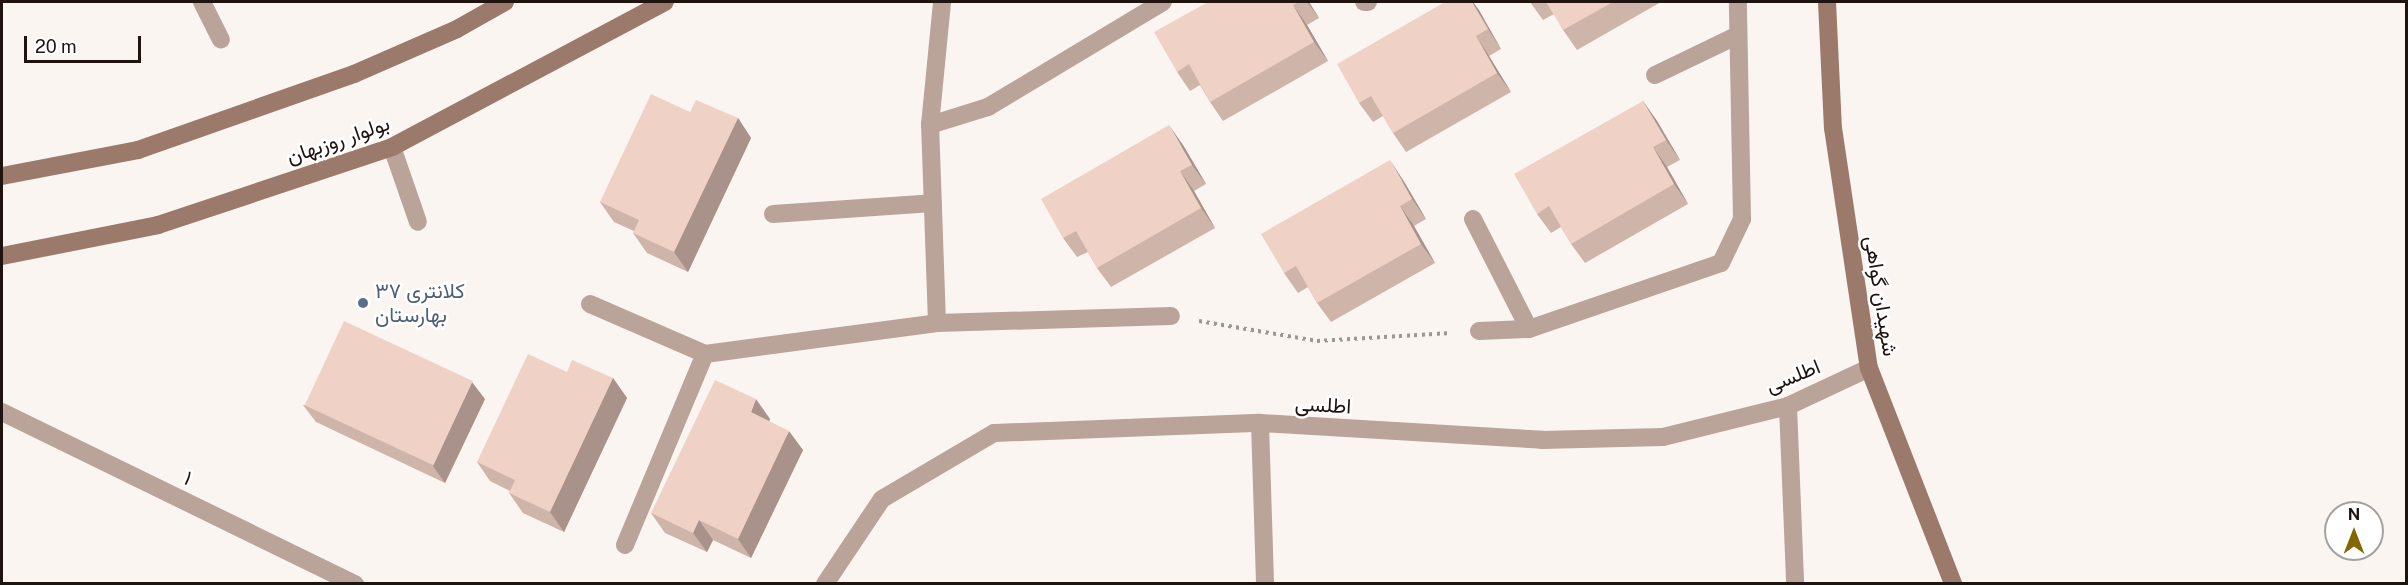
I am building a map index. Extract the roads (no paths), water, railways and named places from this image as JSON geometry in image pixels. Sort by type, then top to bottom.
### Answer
[{"type":"main road","points":[[2,176],[159,142],[354,74],[457,29],[505,2]]},
{"type":"main road","name":"بولوار روزبهان","points":[[2,256],[158,225],[392,147],[665,2]]},
{"type":"main road","name":"شهیدان گواهی","points":[[1827,2],[1833,128],[1869,368],[1955,582]]},
{"type":"street","points":[[202,2],[221,40]]},
{"type":"street","points":[[937,323],[930,125],[942,2]]},
{"type":"street","points":[[930,125],[988,107],[1163,2]]},
{"type":"street","points":[[1479,331],[1529,329],[1721,262],[1742,219],[1738,2]]},
{"type":"street","points":[[1655,75],[1738,34]]},
{"type":"street","points":[[392,147],[418,222]]},
{"type":"street","points":[[774,214],[933,203]]},
{"type":"street","points":[[1473,219],[1529,329]]},
{"type":"street","points":[[590,304],[705,354],[937,323],[1171,316]]},
{"type":"street","points":[[625,545],[705,354]]},
{"type":"street","name":"اطلسی","points":[[825,584],[882,499],[994,433],[1260,423],[1542,440],[1663,437],[1788,406],[1869,368]]},
{"type":"street","points":[[1788,406],[1795,584]]},
{"type":"street","name":"۱","points":[[2,412],[355,584]]},
{"type":"street","points":[[1260,423],[1265,584]]},
{"type":"place","name":"کلانتری ۳۷ بهارستان","points":[[363,303]]}]
